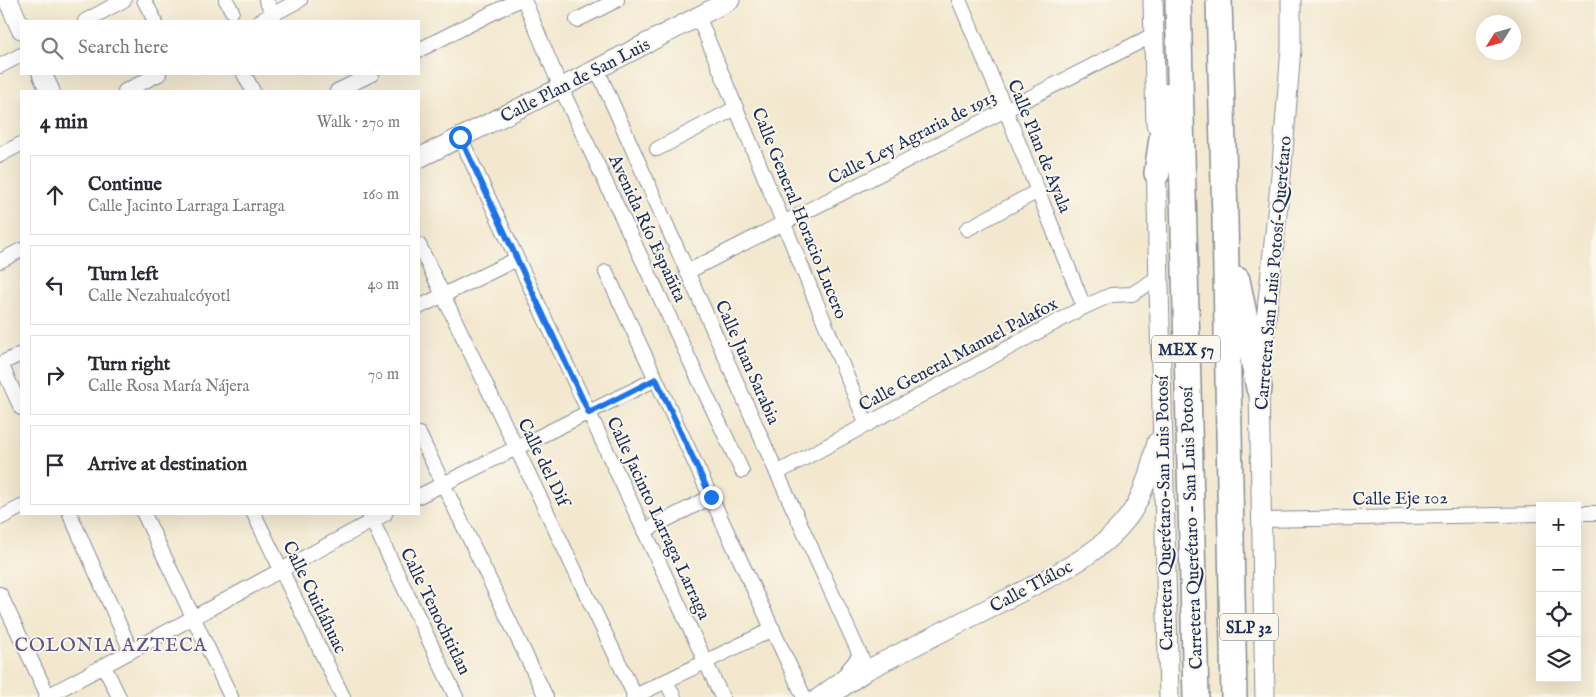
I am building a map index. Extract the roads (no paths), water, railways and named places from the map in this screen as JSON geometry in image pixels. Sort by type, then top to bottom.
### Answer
[{"type":"highway","name":"Carretera Querétaro - San Luis Potosí","points":[[1178,0],[1196,697]]},
{"type":"highway","name":"MEX 57","points":[[1219,0],[1234,697]]},
{"type":"highway","points":[[1157,173],[1178,32]]},
{"type":"highway","points":[[1225,219],[1259,388]]},
{"type":"highway","name":"SLP 32","points":[[1243,307],[1250,697]]},
{"type":"main road","points":[[8,0],[20,27]]},
{"type":"main road","name":"Calle Plan de San Luis","points":[[420,157],[566,86],[730,0]]},
{"type":"main road","name":"Carretera Querétaro-San Luis Potosí","points":[[1153,0],[1169,697]]},
{"type":"main road","name":"Carretera San Luis Potosí-Querétaro","points":[[1265,697],[1259,388],[1282,165],[1291,48],[1290,0]]},
{"type":"main road","points":[[42,75],[50,90]]},
{"type":"main road","name":"Calle Tláloc","points":[[833,697],[863,663],[1063,570],[1107,540],[1132,512],[1145,486],[1162,416]]},
{"type":"street","points":[[85,20],[102,5],[124,0]]},
{"type":"street","points":[[144,0],[154,20]]},
{"type":"street","points":[[266,0],[273,14]]},
{"type":"street","points":[[262,20],[273,14],[285,3],[300,0]]},
{"type":"street","points":[[420,49],[518,0]]},
{"type":"street","name":"Avenida Río Españita","points":[[524,0],[566,86],[742,471]]},
{"type":"street","name":"Calle Plan de Ayala","points":[[959,0],[1006,111],[1084,307]]},
{"type":"street","points":[[577,20],[612,1]]},
{"type":"street","name":"Calle General Horacio Lucero","points":[[698,16],[867,424]]},
{"type":"street","name":"Calle Ley Agraria de 1913","points":[[687,272],[1154,35]]},
{"type":"street","points":[[0,66],[20,56]]},
{"type":"street","name":"Calle Juan Sarabia","points":[[593,71],[687,272],[863,663]]},
{"type":"street","points":[[127,90],[157,75]]},
{"type":"street","points":[[244,75],[252,90]]},
{"type":"street","points":[[339,90],[370,75]]},
{"type":"street","points":[[657,149],[736,108]]},
{"type":"street","name":"Calle Jacinto Larraga Larraga","points":[[460,137],[722,697]]},
{"type":"street","points":[[0,154],[20,144]]},
{"type":"street","points":[[967,229],[1038,191]]},
{"type":"street","name":"Calle del Dif","points":[[420,247],[634,696]]},
{"type":"street","points":[[0,261],[20,251]]},
{"type":"street","points":[[420,306],[517,259]]},
{"type":"street","points":[[606,272],[804,697]]},
{"type":"street","name":"Calle General Manuel Palafox","points":[[777,473],[1084,307],[1111,295],[1132,294],[1159,277]]},
{"type":"street","points":[[20,354],[1,364],[20,406]]},
{"type":"street","points":[[420,496],[656,379]]},
{"type":"street","points":[[420,436],[546,697]]},
{"type":"street","points":[[644,531],[711,497]]},
{"type":"street","points":[[0,518],[20,508]]},
{"type":"street","points":[[1581,513],[1596,513]]},
{"type":"street","name":"Calle Eje 102","points":[[1262,520],[1536,514]]},
{"type":"street","points":[[70,515],[130,652]]},
{"type":"street","points":[[144,515],[231,697]]},
{"type":"street","name":"Calle Cuitláhuac","points":[[254,515],[343,697]]},
{"type":"street","points":[[0,594],[47,697],[281,570],[370,517]]},
{"type":"street","name":"Calle Tenochtitlan","points":[[370,517],[456,697]]},
{"type":"street","points":[[634,696],[773,629]]},
{"type":"street","points":[[816,697],[863,663]]},
{"type":"street","points":[[104,666],[119,697]]},
{"type":"street","points":[[666,681],[674,697]]},
{"type":"district","name":"COLONIA AZTECA","points":[[111,644]]}]
